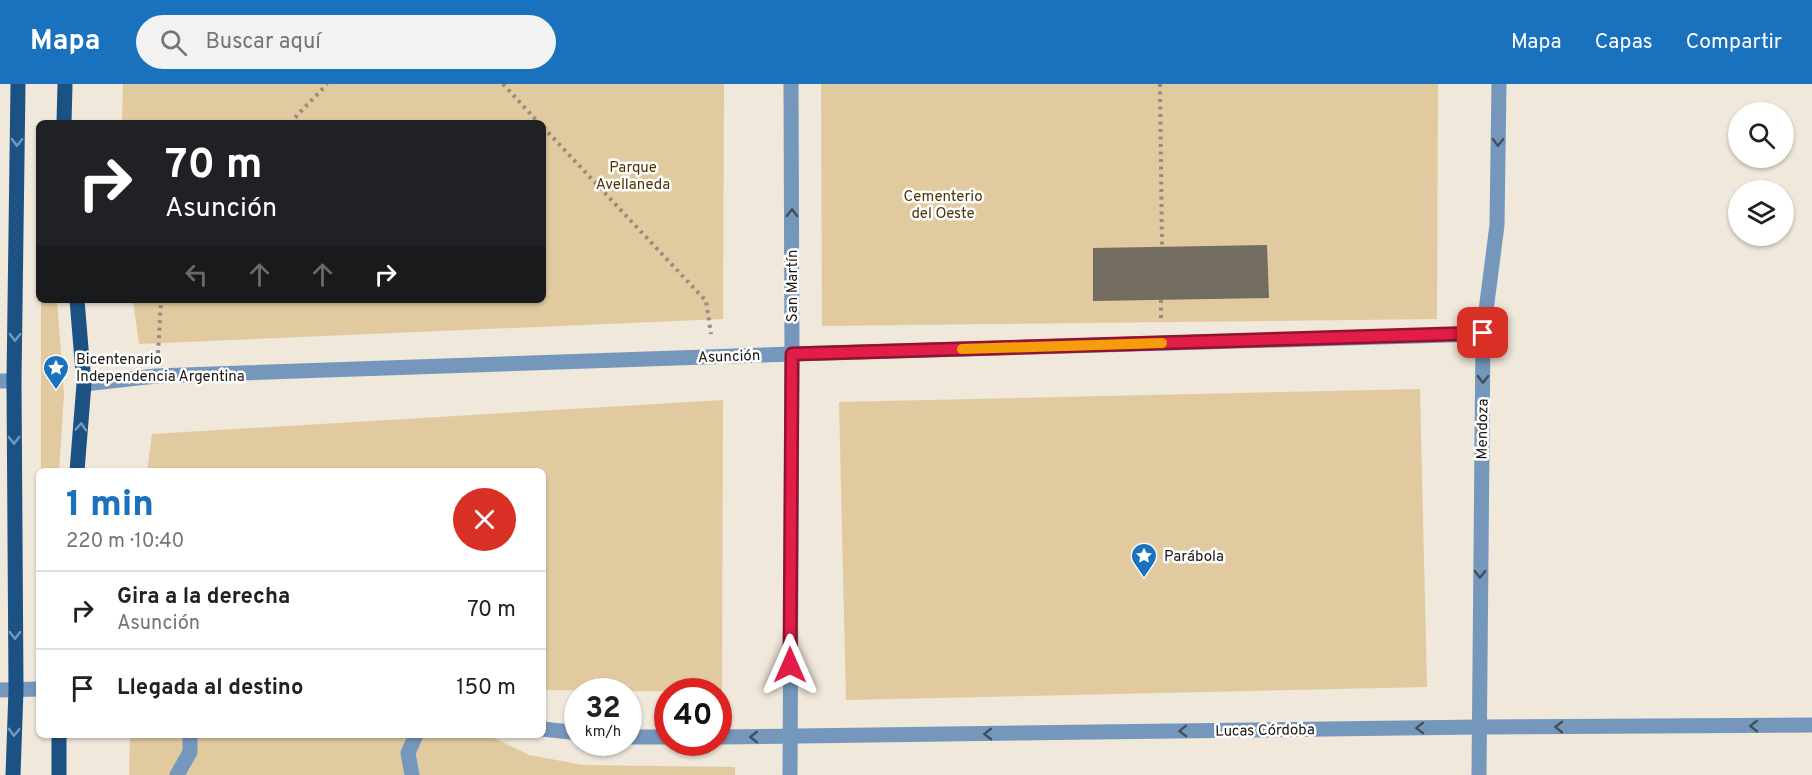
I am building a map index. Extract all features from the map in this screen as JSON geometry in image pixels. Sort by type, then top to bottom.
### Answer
[{"type":"main road","points":[[13,775],[8,690],[7,381],[18,84]]},
{"type":"main road","points":[[64,120],[65,84]]},
{"type":"main road","points":[[77,303],[84,384],[77,468]]},
{"type":"main road","points":[[59,738],[59,775]]},
{"type":"street","name":"San Martín","points":[[790,775],[791,84]]},
{"type":"street","name":"Mendoza","points":[[1479,775],[1483,333],[1497,225],[1499,84]]},
{"type":"street","name":"Asunción","points":[[84,384],[156,376],[1483,333]]},
{"type":"street","points":[[8,690],[36,689]]},
{"type":"street","name":"Lucas Córdoba","points":[[732,737],[1479,727],[1812,726]]},
{"type":"street","points":[[546,729],[564,731]]},
{"type":"street","points":[[177,775],[190,752],[190,738]]},
{"type":"street","points":[[412,775],[408,753],[415,738]]},
{"type":"path","points":[[293,120],[327,84]]},
{"type":"path","points":[[503,84],[536,120]]},
{"type":"path","points":[[1160,84],[1162,247]]},
{"type":"path","points":[[546,130],[706,301],[714,357]]},
{"type":"path","points":[[156,376],[161,303]]},
{"type":"green space","name":"Parque Avellaneda","points":[[123,84],[724,84],[723,319],[139,344],[133,303],[546,303],[546,120],[122,120]]},
{"type":"green space","name":"Cementerio del Oeste","points":[[821,84],[1438,84],[1437,319],[822,326]]},
{"type":"green space","points":[[41,303],[57,303],[64,395],[59,468],[41,468]]},
{"type":"green space","points":[[1420,389],[1427,687],[846,700],[839,402]]},
{"type":"green space","points":[[723,400],[722,678],[654,678],[654,691],[642,691],[642,678],[564,678],[564,690],[546,690],[546,468],[147,468],[152,434]]},
{"type":"green space","points":[[130,738],[494,738],[529,755],[583,765],[735,767],[735,775],[129,775]]},
{"type":"building","points":[[1267,245],[1269,298],[1093,301],[1093,248]]},
{"type":"slow traffic","points":[[962,349],[1162,343]]},
{"type":"place","name":"Bicentenario Independencia Argentina","points":[[56,391]]},
{"type":"place","name":"Parábola","points":[[1144,579]]},
{"type":"route","points":[[790,665],[792,354],[1483,333]]}]
